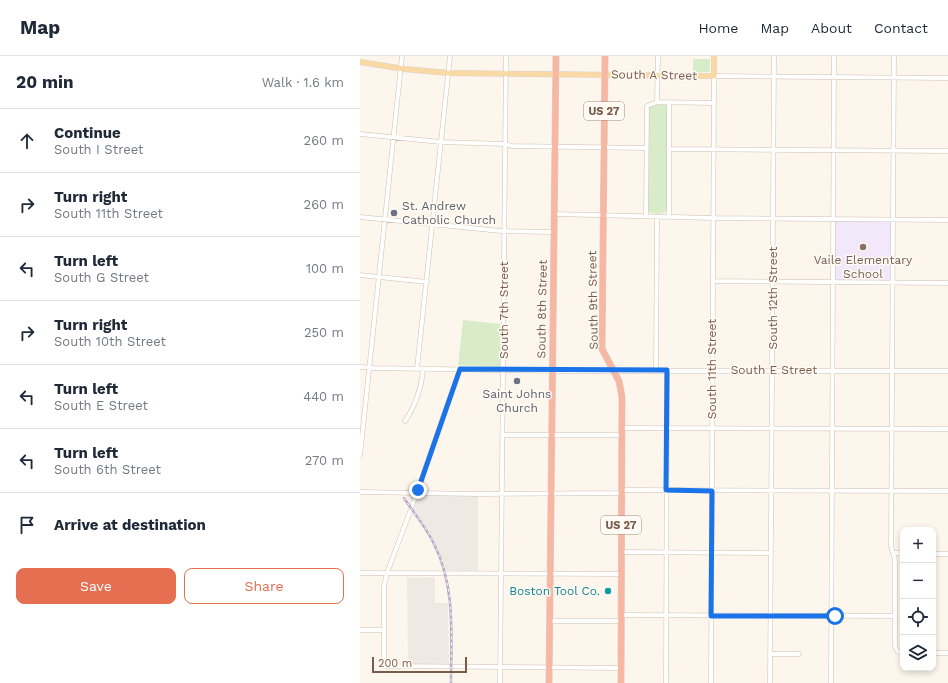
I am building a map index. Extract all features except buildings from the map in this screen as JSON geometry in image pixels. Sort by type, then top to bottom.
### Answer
[{"type":"highway","name":"South 8th Street","points":[[550,683],[556,56]]},
{"type":"highway","name":"South 9th Street","points":[[605,56],[602,349],[619,382],[621,392],[621,683]]},
{"type":"main road","name":"South 11th Street","points":[[714,56],[714,76]]},
{"type":"main road","name":"South A Street","points":[[360,62],[448,73],[714,76]]},
{"type":"street","points":[[360,456],[402,56]]},
{"type":"street","points":[[417,369],[450,56]]},
{"type":"street","name":"South 7th Street","points":[[500,683],[506,56]]},
{"type":"street","points":[[657,102],[658,56]]},
{"type":"street","name":"South 12th Street","points":[[770,683],[774,56]]},
{"type":"street","points":[[830,683],[834,56]]},
{"type":"street","points":[[894,56],[891,546],[895,560],[895,646],[897,651],[900,652]]},
{"type":"street","name":"South A Street","points":[[714,76],[948,78]]},
{"type":"street","name":"South 11th Street","points":[[711,683],[714,76]]},
{"type":"street","points":[[646,216],[646,107],[649,104],[657,102],[713,103]]},
{"type":"street","points":[[669,102],[669,217]]},
{"type":"street","points":[[360,134],[441,142],[505,144],[512,146],[646,148]]},
{"type":"street","points":[[670,149],[948,151]]},
{"type":"street","points":[[554,214],[713,218],[948,220]]},
{"type":"street","points":[[360,217],[504,231],[554,232]]},
{"type":"street","points":[[656,370],[657,217]]},
{"type":"street","points":[[360,275],[427,282]]},
{"type":"street","points":[[713,281],[948,283]]},
{"type":"street","name":"South E Street","points":[[360,367],[552,370],[948,371]]},
{"type":"street","points":[[405,421],[411,413],[423,379],[424,369]]},
{"type":"street","points":[[460,369],[387,574],[384,586],[385,666],[620,668]]},
{"type":"street","points":[[666,683],[667,370]]},
{"type":"street","points":[[621,428],[948,428]]},
{"type":"street","points":[[503,435],[621,435]]},
{"type":"street","points":[[360,492],[551,493],[666,490],[948,491]]},
{"type":"street","points":[[622,552],[771,552]]},
{"type":"street","points":[[893,554],[900,554]]},
{"type":"street","points":[[936,554],[948,554]]},
{"type":"street","points":[[360,573],[622,574]]},
{"type":"street","points":[[550,621],[666,616],[895,616]]},
{"type":"street","points":[[360,630],[384,630]]},
{"type":"street","points":[[936,653],[948,653]]},
{"type":"street","points":[[770,654],[799,654]]},
{"type":"shaded area","name":"Vaile Elementary School","points":[[833,219],[893,219],[893,283],[833,282]]},
{"type":"shaded area","points":[[419,495],[478,496],[478,571],[445,570],[436,545],[414,509]]},
{"type":"shaded area","points":[[435,577],[435,603],[448,603],[449,664],[408,664],[407,578]]},
{"type":"green space","points":[[694,59],[710,59],[710,72],[693,72]]},
{"type":"green space","points":[[651,105],[665,105],[667,107],[667,211],[657,214],[648,211],[648,108]]},
{"type":"green space","points":[[463,320],[500,324],[500,367],[458,365]]},
{"type":"railway","points":[[404,498],[431,538],[441,560],[446,577],[451,612],[451,683]]},
{"type":"place","name":"St. Andrew Catholic Church","points":[[394,213]]},
{"type":"place","name":"Vaile Elementary School","points":[[863,247]]},
{"type":"place","name":"Saint Johns Church","points":[[517,381]]},
{"type":"place","name":"Boston Tool Co.","points":[[608,591]]},
{"type":"route","points":[[418,490],[460,369],[578,371],[667,370],[666,490],[712,491],[711,616],[835,616]]}]
